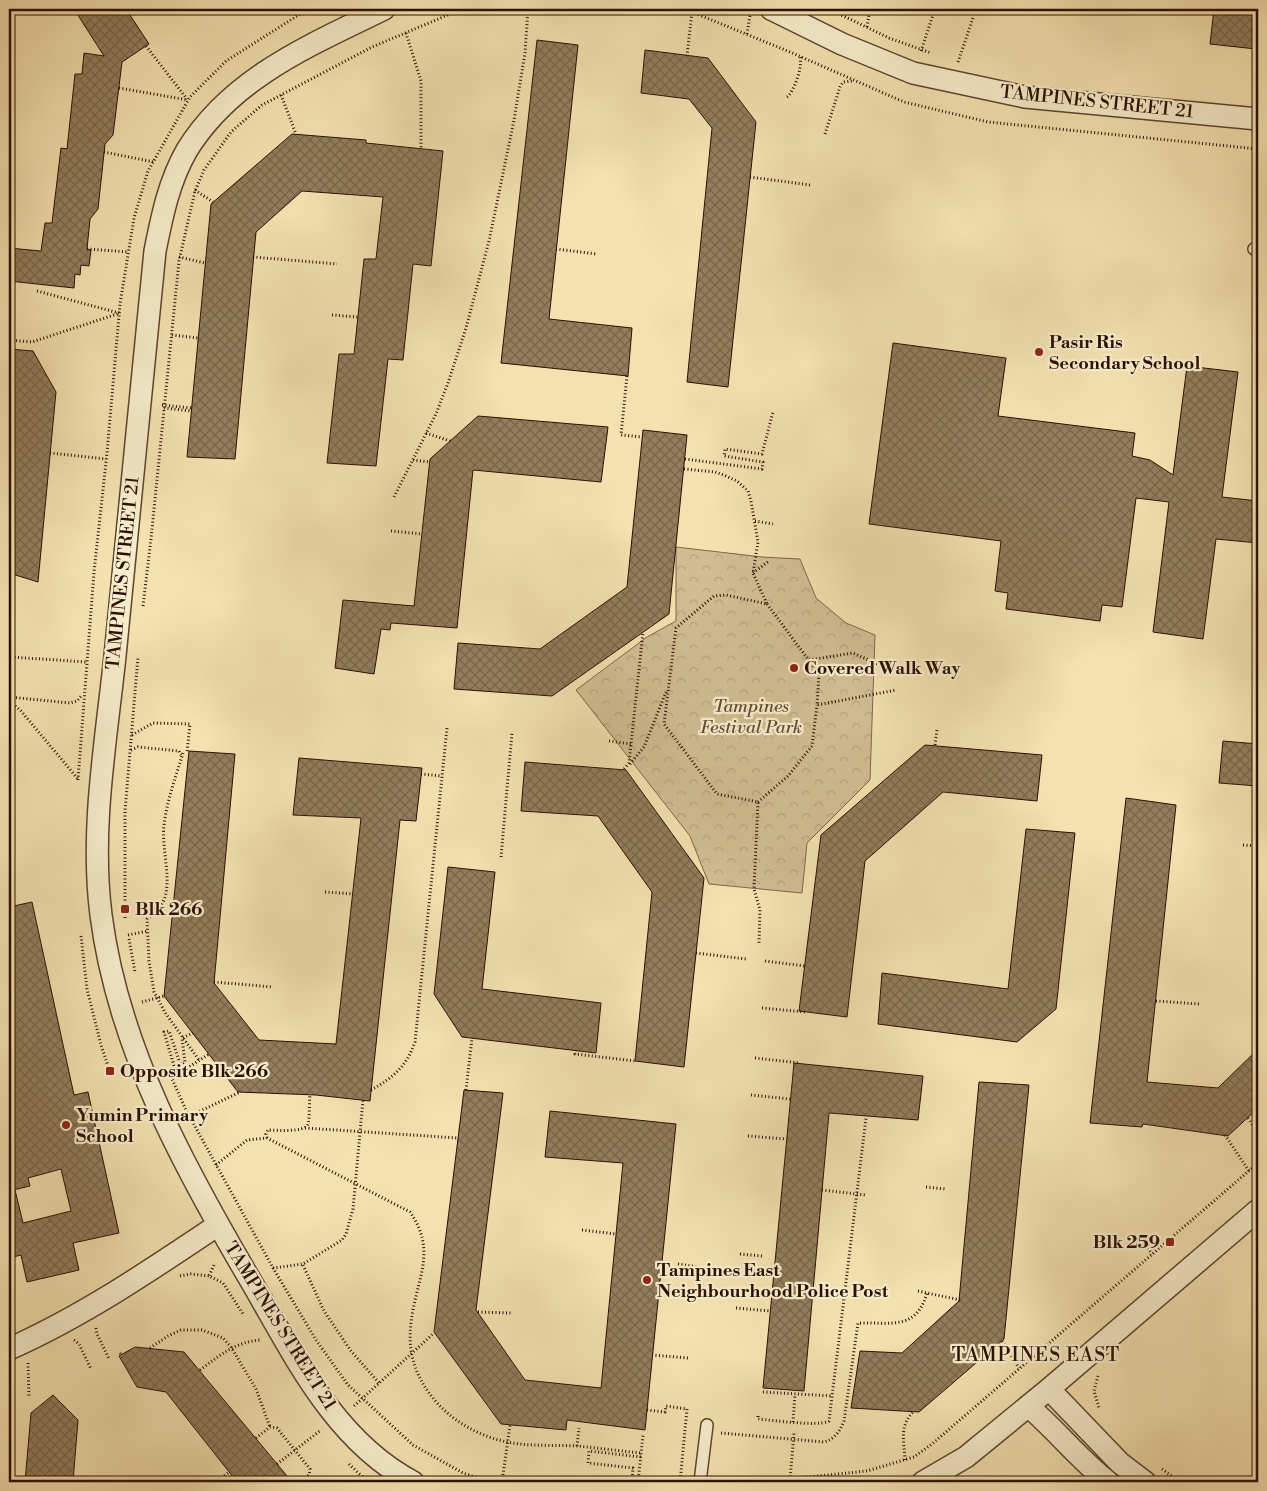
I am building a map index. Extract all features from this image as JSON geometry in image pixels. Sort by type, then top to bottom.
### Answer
[{"type":"street","name":"TAMPINES STREET 21","points":[[384,9],[292,54],[240,90],[222,106],[203,128],[187,151],[174,178],[163,211],[155,251],[97,816],[101,906],[110,960],[121,1007],[155,1099],[175,1145],[218,1225],[321,1398],[374,1458],[413,1482]]},
{"type":"street","name":"TAMPINES STREET 21","points":[[772,9],[842,44],[914,73],[1025,97],[1258,119]]},
{"type":"street","points":[[923,1482],[966,1457],[1049,1389],[1258,1210]]},
{"type":"street","name":"TAMPINES STREET 21","points":[[9,1349],[115,1293],[218,1225]]},
{"type":"street","points":[[1049,1389],[1120,1462],[1145,1482]]},
{"type":"street","points":[[1028,1406],[1089,1467],[1108,1482]]},
{"type":"lane","points":[[700,1482],[707,1425]]},
{"type":"path","points":[[142,613],[179,261],[195,191],[204,170],[231,132],[262,105],[372,47],[462,9]]},
{"type":"path","points":[[394,497],[426,433],[448,383],[466,328],[489,241],[514,120],[525,53],[528,9]]},
{"type":"path","points":[[664,9],[692,12],[904,102],[988,122],[1258,149]]},
{"type":"path","points":[[747,34],[752,9]]},
{"type":"path","points":[[829,9],[889,38],[940,56]]},
{"type":"path","points":[[867,27],[870,9]]},
{"type":"path","points":[[687,56],[692,12]]},
{"type":"path","points":[[914,73],[933,15]]},
{"type":"path","points":[[958,63],[973,18]]},
{"type":"path","points":[[406,33],[421,81],[421,149]]},
{"type":"path","points":[[119,88],[188,100],[146,46]]},
{"type":"path","points":[[787,97],[791,93],[801,66],[799,56]]},
{"type":"path","points":[[949,60],[964,65]]},
{"type":"path","points":[[825,134],[843,82],[856,81]]},
{"type":"path","points":[[281,96],[296,134]]},
{"type":"path","points":[[104,152],[154,162]]},
{"type":"path","points":[[750,177],[810,185]]},
{"type":"path","points":[[195,191],[213,202]]},
{"type":"path","points":[[87,249],[128,252]]},
{"type":"path","points":[[556,250],[597,254]]},
{"type":"path","points":[[253,257],[337,264]]},
{"type":"path","points":[[184,258],[205,263]]},
{"type":"path","points":[[9,340],[32,342],[120,313],[37,291]]},
{"type":"path","points":[[332,315],[358,317]]},
{"type":"path","points":[[176,335],[198,338]]},
{"type":"path","points":[[627,376],[621,434],[642,437]]},
{"type":"path","points":[[164,408],[192,410],[170,406]]},
{"type":"path","points":[[685,459],[762,468],[763,462],[724,456],[725,449],[762,454],[773,412]]},
{"type":"path","points":[[426,433],[450,441]]},
{"type":"path","points":[[50,453],[106,459]]},
{"type":"path","points":[[413,460],[429,462]]},
{"type":"path","points":[[684,468],[715,472],[737,481],[744,486],[750,495],[758,542],[753,573],[767,604],[818,674],[817,706],[812,746],[788,776],[758,802],[754,889],[760,910],[758,943]]},
{"type":"path","points":[[755,521],[773,524]]},
{"type":"path","points":[[391,531],[422,534]]},
{"type":"path","points":[[753,573],[769,560]]},
{"type":"path","points":[[758,802],[717,794],[664,724],[676,628],[714,596],[726,596],[767,604]]},
{"type":"path","points":[[628,766],[643,632]]},
{"type":"path","points":[[137,978],[125,919],[125,811],[139,650]]},
{"type":"path","points":[[809,660],[853,653],[875,663],[904,670]]},
{"type":"path","points":[[9,679],[11,655],[86,662]]},
{"type":"path","points":[[624,769],[644,747],[669,686]]},
{"type":"path","points":[[9,697],[70,703],[81,698],[84,690]]},
{"type":"path","points":[[817,706],[896,690]]},
{"type":"path","points":[[9,703],[21,711],[78,780]]},
{"type":"path","points":[[132,736],[153,723],[190,724],[185,754],[164,824],[166,893],[162,904],[147,919],[151,977],[157,998],[169,1019],[199,1060]]},
{"type":"path","points":[[371,1090],[397,1073],[411,1054],[415,1042],[447,728]]},
{"type":"path","points":[[935,745],[937,730]]},
{"type":"path","points":[[501,857],[512,733]]},
{"type":"path","points":[[609,742],[631,744]]},
{"type":"path","points":[[130,751],[138,747],[179,751],[185,754]]},
{"type":"path","points":[[421,774],[442,776]]},
{"type":"path","points":[[1243,845],[1258,846]]},
{"type":"path","points":[[325,892],[353,894]]},
{"type":"path","points":[[128,935],[148,931]]},
{"type":"path","points":[[696,953],[746,959]]},
{"type":"path","points":[[766,961],[804,966]]},
{"type":"path","points":[[214,982],[273,987]]},
{"type":"path","points":[[145,1001],[164,996]]},
{"type":"path","points":[[141,998],[145,1011]]},
{"type":"path","points":[[1156,1001],[1200,1004]]},
{"type":"path","points":[[762,1008],[805,1012]]},
{"type":"path","points":[[169,1073],[175,1069],[164,1032],[169,1030],[181,1066],[185,1063],[183,1037]]},
{"type":"path","points":[[183,1037],[193,1033]]},
{"type":"path","points":[[466,1090],[472,1038]]},
{"type":"path","points":[[576,1050],[575,1054],[635,1061]]},
{"type":"path","points":[[172,1078],[209,1054]]},
{"type":"path","points":[[755,1058],[800,1063]]},
{"type":"path","points":[[166,1065],[216,1166],[273,1268],[316,1340],[356,1393],[413,1445],[463,1473],[490,1482]]},
{"type":"path","points":[[190,1116],[240,1092]]},
{"type":"path","points":[[305,1128],[308,1124],[310,1095]]},
{"type":"path","points":[[751,1095],[790,1099]]},
{"type":"path","points":[[273,1268],[303,1264],[342,1240],[346,1234],[352,1218],[363,1100]]},
{"type":"path","points":[[758,1416],[758,1419],[792,1422],[829,1421],[866,1118]]},
{"type":"path","points":[[1248,1118],[1258,1134]]},
{"type":"path","points":[[267,1138],[268,1130],[298,1130],[305,1128],[458,1138]]},
{"type":"path","points":[[748,1136],[786,1140]]},
{"type":"path","points":[[1225,1136],[1249,1171]]},
{"type":"path","points":[[216,1166],[247,1140],[267,1138],[410,1212],[421,1231],[424,1243],[424,1267],[412,1312],[410,1354],[423,1384],[451,1417],[469,1429],[491,1438],[508,1442],[577,1446],[641,1455]]},
{"type":"path","points":[[758,1482],[868,1471],[914,1457],[932,1444],[1258,1163]]},
{"type":"path","points":[[926,1187],[946,1189]]},
{"type":"path","points":[[822,1190],[866,1195]]},
{"type":"path","points":[[582,1230],[616,1234]]},
{"type":"path","points":[[1151,1242],[1157,1250]]},
{"type":"path","points":[[1146,1245],[1152,1254]]},
{"type":"path","points":[[740,1254],[762,1256]]},
{"type":"path","points":[[303,1264],[324,1311],[346,1344],[379,1383]]},
{"type":"path","points":[[678,1264],[699,1267]]},
{"type":"path","points":[[918,1291],[960,1300]]},
{"type":"path","points":[[716,1433],[824,1442],[834,1437],[844,1421],[858,1323],[904,1321],[912,1318],[921,1309],[927,1293]]},
{"type":"path","points":[[736,1308],[770,1311]]},
{"type":"path","points":[[478,1312],[511,1312]]},
{"type":"path","points":[[99,1323],[96,1328],[97,1334],[109,1359]]},
{"type":"path","points":[[150,1348],[181,1330],[202,1330],[223,1338],[256,1390],[270,1427]]},
{"type":"path","points":[[365,1396],[434,1333]]},
{"type":"path","points":[[70,1340],[78,1343],[91,1369]]},
{"type":"path","points":[[200,1370],[230,1347],[260,1340]]},
{"type":"path","points":[[1002,1341],[1019,1368]]},
{"type":"path","points":[[652,1355],[688,1358]]},
{"type":"path","points":[[28,1362],[29,1396]]},
{"type":"path","points":[[1098,1375],[1094,1390],[1101,1412]]},
{"type":"path","points":[[762,1392],[833,1396]]},
{"type":"path","points":[[792,1422],[795,1394]]},
{"type":"path","points":[[647,1410],[665,1412],[666,1406],[687,1408],[680,1482]]},
{"type":"path","points":[[905,1460],[903,1432],[907,1418],[914,1411]]},
{"type":"path","points":[[502,1482],[510,1425]]},
{"type":"path","points":[[256,1438],[270,1427],[277,1428],[310,1470],[309,1475],[299,1482]]},
{"type":"path","points":[[577,1446],[579,1428]]},
{"type":"path","points":[[277,1464],[321,1429]]},
{"type":"path","points":[[790,1480],[794,1432]]},
{"type":"path","points":[[638,1482],[643,1436]]},
{"type":"path","points":[[632,1482],[633,1468],[588,1463],[589,1451],[641,1455]]},
{"type":"path","points":[[216,1482],[229,1472]]},
{"type":"path","points":[[306,1478],[310,1482]]},
{"type":"green space","name":"Tampines Festival Park","points":[[676,547],[762,557],[800,559],[816,598],[846,623],[875,635],[870,780],[807,843],[802,893],[709,884],[690,836],[576,690],[647,637],[676,621]]},
{"type":"building","points":[[74,9],[126,9],[149,44],[122,62],[113,135],[105,144],[98,209],[90,219],[87,249],[91,250],[89,266],[81,265],[80,275],[75,274],[74,288],[9,281],[9,248],[41,251],[45,223],[52,223],[61,148],[67,149],[75,74],[82,74],[84,53],[104,56]]},
{"type":"building","points":[[1214,9],[1258,9],[1256,49],[1210,44]]},
{"type":"building","points":[[537,40],[578,45],[549,319],[632,328],[628,376],[501,363]]},
{"type":"building","points":[[645,50],[708,58],[756,122],[728,387],[687,382],[712,128],[689,99],[641,93]]},
{"type":"building","points":[[292,134],[366,140],[366,143],[443,151],[431,266],[413,264],[403,360],[388,359],[376,466],[327,463],[339,354],[354,354],[364,259],[376,259],[383,197],[302,191],[256,232],[235,459],[187,457],[211,204]]},
{"type":"building","points":[[893,343],[1006,358],[998,416],[1135,433],[1132,456],[1150,460],[1173,475],[1187,366],[1238,372],[1222,497],[1258,501],[1258,543],[1216,539],[1203,639],[1153,632],[1169,502],[1136,498],[1122,607],[1102,605],[1100,621],[1006,609],[1008,593],[995,591],[1001,541],[869,524]]},
{"type":"building","points":[[9,349],[33,351],[56,392],[38,582],[9,573]]},
{"type":"building","points":[[478,416],[608,427],[601,482],[473,470],[457,628],[391,623],[390,630],[381,629],[374,674],[335,668],[343,600],[414,606],[430,459]]},
{"type":"building","points":[[643,430],[687,435],[669,614],[552,696],[454,689],[458,643],[540,649],[627,587]]},
{"type":"building","points":[[1223,741],[1258,744],[1258,786],[1219,783]]},
{"type":"building","points":[[925,745],[1042,755],[1037,801],[943,792],[865,861],[847,1017],[799,1011],[821,835]]},
{"type":"building","points":[[189,751],[235,754],[214,983],[259,1040],[336,1044],[361,818],[293,815],[299,758],[422,768],[416,821],[400,820],[370,1101],[316,1095],[238,1092],[164,996]]},
{"type":"building","points":[[525,762],[626,770],[704,878],[684,1067],[635,1061],[652,892],[598,816],[521,811]]},
{"type":"building","points":[[1126,798],[1176,805],[1147,1082],[1218,1088],[1258,1049],[1258,1108],[1228,1136],[1143,1124],[1142,1127],[1090,1123]]},
{"type":"building","points":[[1026,829],[1075,833],[1056,1009],[1017,1042],[878,1024],[882,973],[1008,989]]},
{"type":"building","points":[[448,867],[495,872],[482,989],[601,1003],[596,1053],[462,1037],[434,994]]},
{"type":"building","points":[[32,902],[74,1095],[88,1092],[119,1233],[73,1243],[79,1270],[27,1282],[21,1255],[9,1258],[9,907]],"holes":[[[61,1169],[71,1211],[23,1223],[15,1190],[13,1190],[30,1186],[28,1178]]]},
{"type":"building","points":[[794,1063],[923,1076],[918,1120],[829,1113],[804,1391],[763,1388]]},
{"type":"building","points":[[979,1082],[1029,1085],[1004,1339],[919,1412],[851,1408],[860,1351],[902,1353],[959,1301]]},
{"type":"building","points":[[464,1090],[503,1093],[476,1310],[525,1380],[601,1388],[623,1163],[545,1157],[550,1111],[676,1124],[645,1430],[567,1420],[566,1430],[501,1424],[434,1332]]},
{"type":"building","points":[[135,1347],[184,1352],[292,1482],[237,1482],[166,1392],[137,1387],[119,1356]]},
{"type":"building","points":[[53,1395],[78,1420],[73,1482],[25,1482],[31,1413]]},
{"type":"place","name":"Pasir Ris Secondary School","points":[[1039,352]]},
{"type":"place","name":"Covered Walk Way","points":[[794,668]]},
{"type":"place","name":"Blk 266","points":[[125,909]]},
{"type":"place","name":"Opposite Blk 266","points":[[110,1071]]},
{"type":"place","name":"Yumin Primary School","points":[[66,1125]]},
{"type":"place","name":"Blk 259","points":[[1170,1242]]},
{"type":"place","name":"Tampines East Neighbourhood Police Post","points":[[647,1280]]},
{"type":"district","name":"TAMPINES EAST","points":[[1036,1355]]}]
